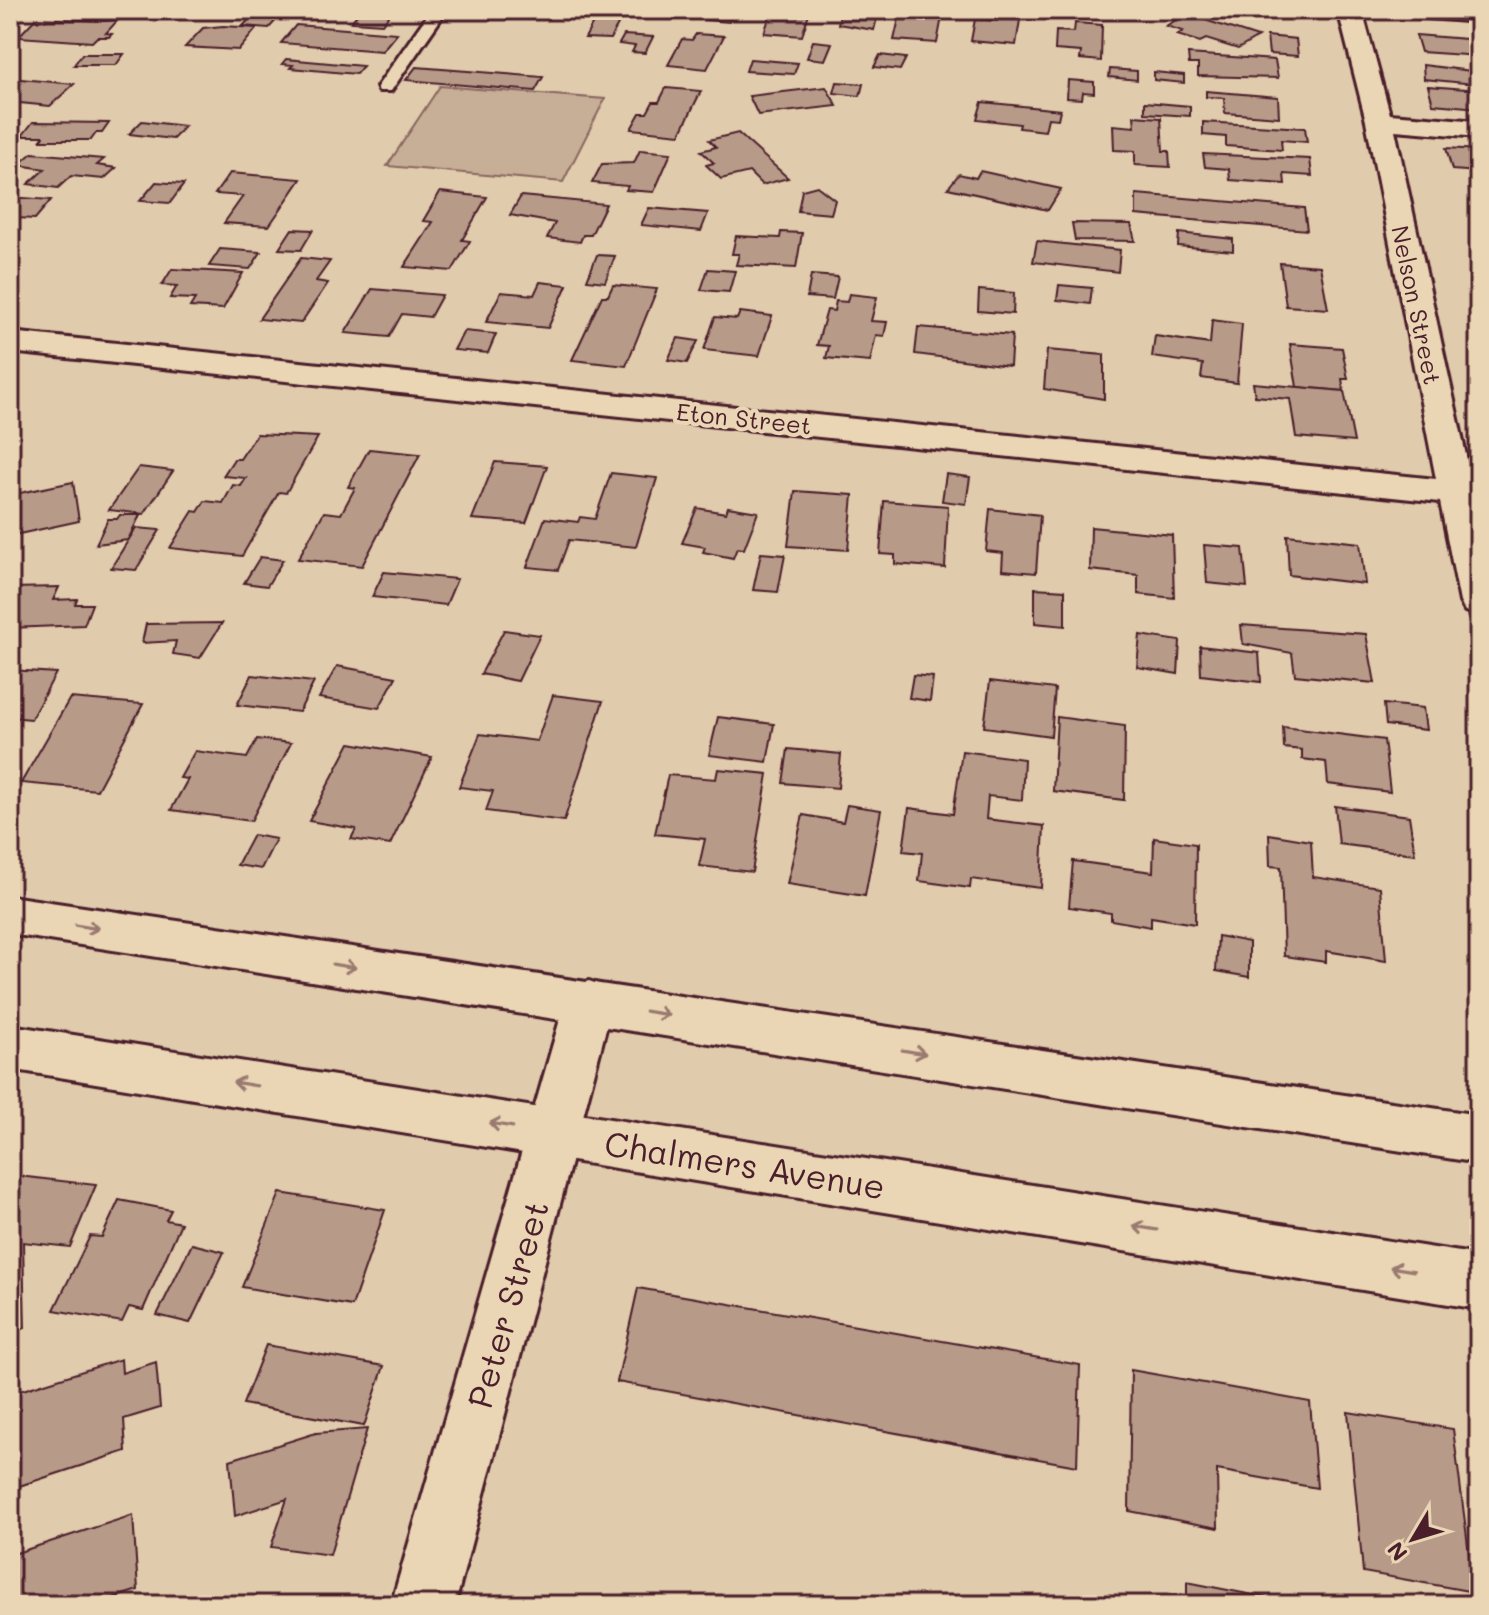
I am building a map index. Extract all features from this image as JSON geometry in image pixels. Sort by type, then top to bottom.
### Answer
[{"type":"street","name":"Nelson Street","points":[[1350,10],[1468,494],[1479,602]]},
{"type":"street","points":[[1415,10],[1479,15]]},
{"type":"street","points":[[1379,121],[1479,129]]},
{"type":"street","name":"Eton Street","points":[[10,342],[1468,494]]},
{"type":"street","points":[[10,915],[1479,1139]]},
{"type":"street","name":"Peter Street","points":[[423,1605],[589,1002]]},
{"type":"street","name":"Chalmers Avenue","points":[[10,1047],[1479,1282]]},
{"type":"lane","points":[[385,87],[439,10]]},
{"type":"shaded area","points":[[440,86],[605,99],[563,182],[387,166]]},
{"type":"building","points":[[361,10],[393,10],[382,24],[351,22]]},
{"type":"building","points":[[710,10],[735,10],[729,22],[705,20]]},
{"type":"building","points":[[772,10],[810,10],[802,36],[764,33]]},
{"type":"building","points":[[841,10],[879,10],[874,30],[838,24]]},
{"type":"building","points":[[254,14],[280,16],[269,28],[243,26]]},
{"type":"building","points":[[900,14],[942,17],[937,43],[894,40]]},
{"type":"building","points":[[1186,14],[1258,37],[1238,49],[1206,39],[1200,42],[1177,35],[1183,31],[1166,26]]},
{"type":"building","points":[[36,18],[118,20],[106,33],[112,34],[109,37],[97,37],[92,42],[18,37]]},
{"type":"building","points":[[997,18],[1020,20],[1016,45],[971,41],[975,19],[997,21]]},
{"type":"building","points":[[594,21],[619,23],[610,39],[585,38]]},
{"type":"building","points":[[1075,23],[1102,25],[1101,61],[1080,59],[1081,52],[1055,50],[1056,31],[1074,32]]},
{"type":"building","points":[[296,25],[397,33],[382,51],[281,43]]},
{"type":"building","points":[[203,28],[257,28],[239,50],[185,47]]},
{"type":"building","points":[[696,34],[724,36],[707,69],[668,65],[682,39],[692,40]]},
{"type":"building","points":[[624,35],[653,37],[645,53],[632,52],[635,46],[619,44]]},
{"type":"building","points":[[1416,35],[1479,40],[1479,56],[1421,52]]},
{"type":"building","points":[[1267,36],[1296,39],[1298,56],[1269,54]]},
{"type":"building","points":[[813,41],[832,43],[825,60],[807,58]]},
{"type":"building","points":[[82,54],[124,54],[116,65],[74,65]]},
{"type":"building","points":[[1188,54],[1275,60],[1278,78],[1198,76],[1198,64],[1189,64]]},
{"type":"building","points":[[880,55],[906,58],[900,70],[874,67]]},
{"type":"building","points":[[286,59],[363,66],[356,74],[290,68],[293,65],[282,64]]},
{"type":"building","points":[[750,59],[798,63],[794,74],[746,71]]},
{"type":"building","points":[[1423,65],[1479,72],[1479,81],[1475,84],[1424,79]]},
{"type":"building","points":[[416,67],[543,77],[535,91],[406,80]]},
{"type":"building","points":[[1110,69],[1137,71],[1137,80],[1109,77]]},
{"type":"building","points":[[1154,72],[1184,75],[1184,83],[1154,80]]},
{"type":"building","points":[[10,78],[74,84],[50,106],[10,102]]},
{"type":"building","points":[[1068,80],[1094,82],[1094,93],[1083,92],[1082,99],[1067,98]]},
{"type":"building","points":[[837,82],[863,84],[860,96],[834,93]]},
{"type":"building","points":[[1428,86],[1479,90],[1479,108],[1433,104]]},
{"type":"building","points":[[826,87],[837,106],[758,115],[749,96]]},
{"type":"building","points":[[666,88],[701,91],[680,134],[631,129],[640,113],[647,113],[653,102],[659,102]]},
{"type":"building","points":[[1206,91],[1278,97],[1279,117],[1225,113],[1224,98],[1206,97]]},
{"type":"building","points":[[982,102],[1060,110],[1058,119],[1048,118],[1045,131],[1019,128],[1020,124],[977,119]]},
{"type":"building","points":[[1145,102],[1190,106],[1190,116],[1145,113]]},
{"type":"building","points":[[1134,116],[1161,118],[1163,151],[1169,151],[1170,167],[1135,165],[1135,151],[1114,150],[1113,125],[1135,127]]},
{"type":"building","points":[[142,121],[185,126],[173,139],[129,134]]},
{"type":"building","points":[[33,122],[109,123],[102,133],[96,133],[91,140],[41,140],[44,136],[22,136]]},
{"type":"building","points":[[1203,122],[1305,128],[1307,142],[1281,140],[1282,150],[1226,146],[1226,137],[1203,135]]},
{"type":"building","points":[[738,133],[788,178],[762,185],[749,172],[721,179],[706,165],[714,163],[701,151],[716,147],[709,140]]},
{"type":"building","points":[[1446,148],[1479,150],[1479,172],[1452,170]]},
{"type":"building","points":[[640,150],[671,153],[654,192],[592,183],[602,164],[634,163]]},
{"type":"building","points":[[32,153],[104,159],[97,165],[116,168],[104,179],[71,176],[58,188],[28,184],[45,169],[18,165]]},
{"type":"building","points":[[1203,154],[1310,159],[1312,176],[1284,174],[1285,184],[1230,180],[1229,169],[1205,167]]},
{"type":"building","points":[[980,171],[1061,189],[1048,210],[948,188],[959,174],[976,178]]},
{"type":"building","points":[[230,173],[301,179],[269,226],[224,223],[243,196],[215,194]]},
{"type":"building","points":[[156,182],[184,184],[170,203],[140,201]]},
{"type":"building","points":[[817,186],[835,200],[831,214],[798,211],[802,190]]},
{"type":"building","points":[[440,192],[487,197],[462,240],[470,241],[452,271],[404,267],[433,222],[423,221]]},
{"type":"building","points":[[1136,194],[1304,208],[1307,230],[1136,215]]},
{"type":"building","points":[[521,196],[606,204],[591,235],[583,235],[580,242],[547,238],[555,223],[510,215]]},
{"type":"building","points":[[10,197],[51,200],[35,219],[16,218],[11,225]]},
{"type":"building","points":[[649,208],[708,213],[701,231],[641,225]]},
{"type":"building","points":[[1072,223],[1131,224],[1135,241],[1075,240]]},
{"type":"building","points":[[292,229],[313,230],[301,250],[279,249]]},
{"type":"building","points":[[781,232],[802,233],[796,268],[736,265],[739,254],[732,254],[736,236],[780,238]]},
{"type":"building","points":[[1179,233],[1233,239],[1233,251],[1178,246]]},
{"type":"building","points":[[1037,241],[1120,250],[1118,272],[1033,262]]},
{"type":"building","points":[[220,249],[261,252],[250,269],[209,266]]},
{"type":"building","points":[[597,255],[615,256],[605,282],[587,280]]},
{"type":"building","points":[[301,258],[330,261],[316,281],[328,283],[301,323],[259,319]]},
{"type":"building","points":[[1280,263],[1320,266],[1328,309],[1286,306]]},
{"type":"building","points":[[172,269],[243,273],[223,309],[190,307],[195,299],[170,298],[177,286],[162,285]]},
{"type":"building","points":[[708,269],[735,271],[729,292],[701,290]]},
{"type":"building","points":[[811,275],[838,277],[833,299],[807,297]]},
{"type":"building","points":[[540,282],[567,285],[548,328],[486,322],[501,292],[534,295]]},
{"type":"building","points":[[613,285],[657,289],[626,366],[572,360],[602,296],[608,296]]},
{"type":"building","points":[[1059,285],[1092,288],[1090,304],[1057,300]]},
{"type":"building","points":[[372,289],[442,295],[430,317],[402,314],[389,337],[345,333]]},
{"type":"building","points":[[979,290],[1014,293],[1013,314],[978,311]]},
{"type":"building","points":[[849,294],[877,297],[871,321],[887,322],[884,336],[876,335],[870,362],[826,358],[829,346],[817,345],[827,310],[834,311],[836,301],[847,302]]},
{"type":"building","points":[[740,312],[772,316],[759,356],[704,350],[715,317],[737,319]]},
{"type":"building","points":[[1212,320],[1242,324],[1237,383],[1201,378],[1203,364],[1152,357],[1155,336],[1210,344]]},
{"type":"building","points":[[918,327],[1012,335],[1010,366],[915,354]]},
{"type":"building","points":[[464,331],[496,334],[488,353],[454,350]]},
{"type":"building","points":[[678,338],[698,341],[687,363],[668,360]]},
{"type":"building","points":[[1290,344],[1342,348],[1348,379],[1342,379],[1344,391],[1297,387]]},
{"type":"building","points":[[1047,350],[1104,355],[1104,399],[1044,389]]},
{"type":"building","points":[[1253,383],[1344,391],[1354,442],[1296,437],[1290,399],[1255,396]]},
{"type":"building","points":[[257,434],[318,437],[286,493],[279,492],[242,556],[170,548],[193,511],[198,512],[205,501],[223,503],[233,485],[241,486],[246,478],[223,476],[234,459],[240,459]]},
{"type":"building","points":[[369,449],[420,454],[362,566],[298,559],[324,512],[341,514],[355,488],[348,487]]},
{"type":"building","points":[[495,462],[547,466],[526,523],[472,519]]},
{"type":"building","points":[[139,467],[173,471],[144,514],[109,510]]},
{"type":"building","points":[[611,473],[657,478],[636,547],[569,540],[558,570],[527,567],[545,518],[578,522],[580,517],[595,519]]},
{"type":"building","points":[[946,474],[970,477],[966,504],[942,501]]},
{"type":"building","points":[[73,482],[79,521],[10,536],[10,495]]},
{"type":"building","points":[[795,491],[853,495],[848,550],[788,546]]},
{"type":"building","points":[[884,501],[948,506],[945,568],[895,564],[895,555],[880,554]]},
{"type":"building","points":[[728,507],[758,512],[744,549],[737,548],[733,558],[703,552],[705,547],[682,543],[697,508],[726,513]]},
{"type":"building","points":[[990,509],[1040,515],[1036,573],[1002,570],[1003,553],[986,551]]},
{"type":"building","points":[[120,515],[140,515],[128,540],[96,544],[108,519],[117,519]]},
{"type":"building","points":[[1091,527],[1172,535],[1174,598],[1138,594],[1138,575],[1090,570]]},
{"type":"building","points":[[136,528],[160,530],[136,570],[111,568]]},
{"type":"building","points":[[1287,535],[1360,543],[1365,584],[1289,575]]},
{"type":"building","points":[[1204,545],[1243,548],[1247,587],[1207,583]]},
{"type":"building","points":[[761,553],[785,555],[778,592],[753,590]]},
{"type":"building","points":[[260,557],[283,560],[267,586],[244,583]]},
{"type":"building","points":[[384,572],[457,579],[446,605],[372,597]]},
{"type":"building","points":[[59,587],[53,600],[77,599],[75,604],[92,604],[84,625],[10,628],[10,588]]},
{"type":"building","points":[[1035,588],[1065,590],[1065,626],[1035,623]]},
{"type":"building","points":[[222,623],[200,658],[173,654],[176,641],[142,643],[146,624]]},
{"type":"building","points":[[1241,625],[1366,634],[1375,683],[1295,675],[1292,653],[1243,644]]},
{"type":"building","points":[[504,630],[540,635],[518,681],[481,674]]},
{"type":"building","points":[[1140,635],[1180,641],[1178,674],[1137,667]]},
{"type":"building","points":[[1200,646],[1259,653],[1261,682],[1201,675]]},
{"type":"building","points":[[337,666],[396,677],[379,708],[319,698]]},
{"type":"building","points":[[10,670],[56,673],[31,719],[10,717]]},
{"type":"building","points":[[252,675],[314,682],[299,712],[237,705]]},
{"type":"building","points":[[913,675],[933,677],[930,701],[909,698]]},
{"type":"building","points":[[990,681],[1055,689],[1051,736],[984,727]]},
{"type":"building","points":[[553,695],[603,701],[564,821],[486,811],[493,791],[459,787],[480,734],[537,741]]},
{"type":"building","points":[[70,698],[143,704],[97,790],[21,783]]},
{"type":"building","points":[[1384,704],[1423,708],[1426,730],[1386,725]]},
{"type":"building","points":[[718,717],[774,724],[767,762],[709,755]]},
{"type":"building","points":[[1057,717],[1125,726],[1124,800],[1053,791]]},
{"type":"building","points":[[1283,727],[1384,740],[1390,792],[1328,784],[1326,762],[1302,759],[1302,750],[1284,748]]},
{"type":"building","points":[[257,739],[291,743],[251,821],[171,810],[188,779],[180,778],[195,751],[247,758]]},
{"type":"building","points":[[350,743],[432,757],[390,845],[351,839],[356,829],[309,821]]},
{"type":"building","points":[[788,749],[841,754],[838,788],[783,783]]},
{"type":"building","points":[[962,751],[1024,759],[1022,800],[988,796],[986,819],[1044,826],[1041,888],[971,879],[970,888],[919,881],[922,853],[903,851],[909,808],[953,814]]},
{"type":"building","points":[[718,769],[768,774],[752,872],[699,866],[705,839],[655,834],[668,775],[716,779]]},
{"type":"building","points":[[847,805],[881,810],[865,896],[787,884],[803,815],[843,822]]},
{"type":"building","points":[[1335,806],[1409,816],[1415,854],[1339,844]]},
{"type":"building","points":[[1269,834],[1311,841],[1313,877],[1380,887],[1386,961],[1326,951],[1326,962],[1284,956],[1281,867],[1270,866]]},
{"type":"building","points":[[253,835],[276,839],[261,869],[237,865]]},
{"type":"building","points":[[1154,838],[1196,844],[1195,924],[1151,917],[1151,927],[1111,920],[1111,913],[1069,907],[1073,861],[1153,872]]},
{"type":"building","points":[[1218,936],[1249,942],[1249,977],[1216,971]]},
{"type":"building","points":[[10,1175],[96,1185],[70,1247],[23,1242],[25,1328],[10,1333]]},
{"type":"building","points":[[280,1193],[385,1210],[352,1306],[242,1287]]},
{"type":"building","points":[[119,1200],[171,1210],[166,1220],[181,1223],[143,1310],[129,1307],[122,1322],[54,1310],[90,1236],[102,1237]]},
{"type":"building","points":[[192,1244],[224,1252],[190,1323],[157,1315]]},
{"type":"building","points":[[638,1288],[1080,1365],[1077,1466],[617,1382]]},
{"type":"building","points":[[266,1345],[384,1366],[364,1426],[243,1404]]},
{"type":"building","points":[[121,1359],[122,1373],[156,1362],[160,1408],[124,1419],[126,1451],[10,1489],[10,1394]]},
{"type":"building","points":[[1131,1370],[1310,1402],[1317,1488],[1217,1470],[1218,1528],[1129,1511]]},
{"type":"building","points":[[1348,1412],[1453,1429],[1474,1592],[1363,1572]]},
{"type":"building","points":[[367,1429],[330,1555],[271,1547],[287,1499],[235,1516],[230,1460],[316,1433]]},
{"type":"building","points":[[133,1515],[138,1590],[92,1605],[10,1605],[10,1555]]},
{"type":"building","points":[[1187,1582],[1304,1605],[1187,1605]]}]
